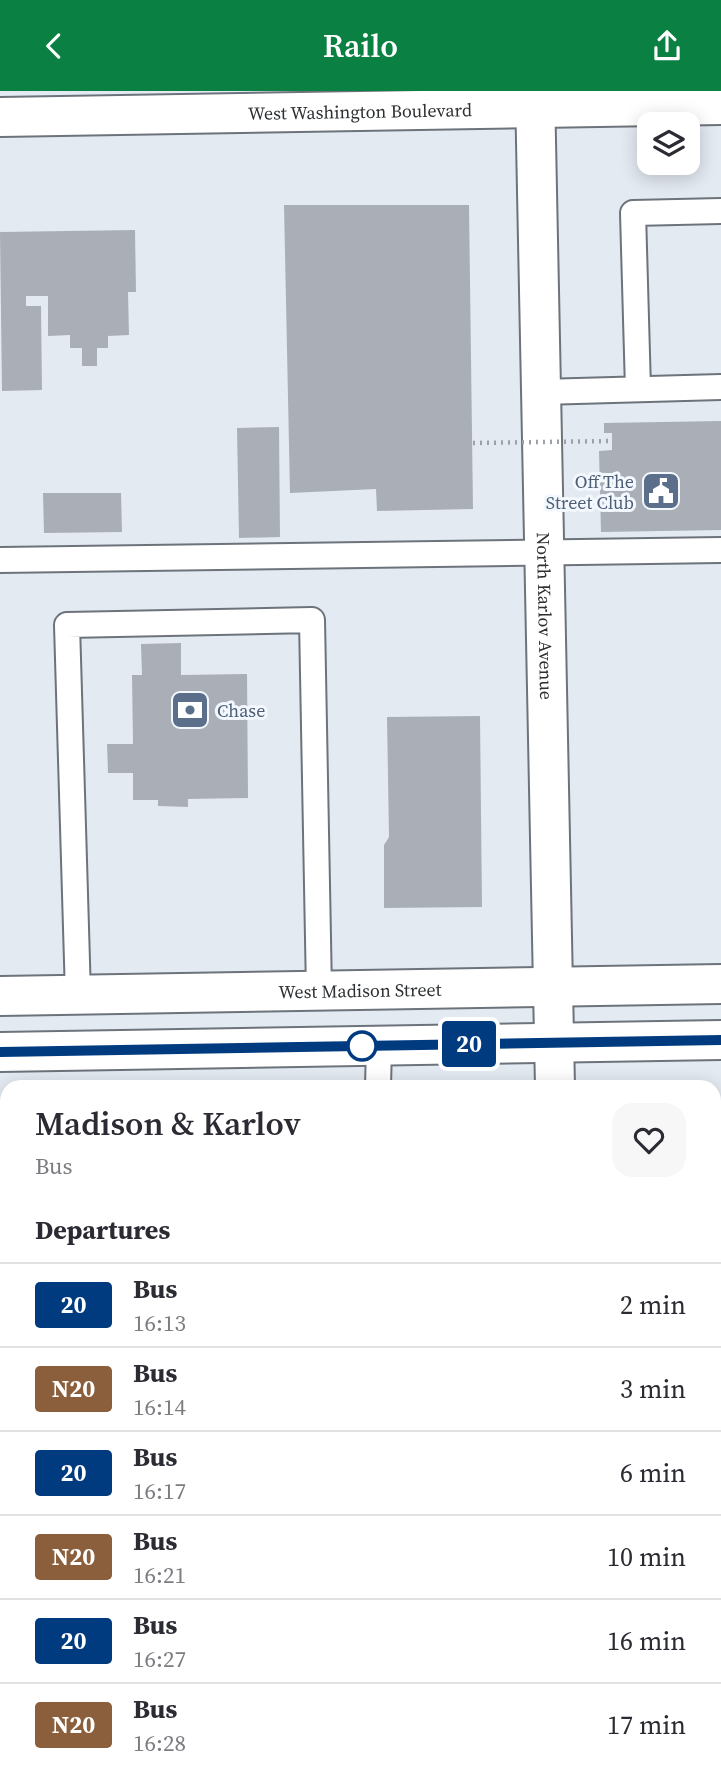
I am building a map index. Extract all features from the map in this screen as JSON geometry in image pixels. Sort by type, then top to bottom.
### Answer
[{"type":"street","name":"West Washington Boulevard","points":[[0,117],[535,99],[721,104]]},
{"type":"street","name":"North Karlov Avenue","points":[[535,99],[555,1080]]},
{"type":"street","name":"West Madison Street","points":[[0,1052],[379,1046],[721,984]]},
{"type":"street","name":"West Madison Street","points":[[0,996],[319,991],[553,1015],[721,1041]]},
{"type":"lane","points":[[638,389],[633,213],[721,211]]},
{"type":"lane","points":[[541,392],[721,387]]},
{"type":"lane","points":[[0,559],[721,550]]},
{"type":"lane","points":[[78,995],[67,625],[312,620],[319,991]]},
{"type":"lane","points":[[378,1080],[379,1046]]},
{"type":"path","points":[[473,443],[612,442]]},
{"type":"building","points":[[284,205],[469,205],[473,509],[377,511],[376,489],[290,493]]},
{"type":"building","points":[[135,230],[136,292],[128,292],[129,335],[108,336],[108,348],[97,348],[97,366],[82,366],[82,348],[70,348],[70,335],[48,336],[48,296],[26,296],[26,306],[41,306],[42,390],[2,391],[0,232]]},
{"type":"building","name":"Off The Street Club","points":[[721,421],[721,530],[601,532],[599,451],[612,450],[612,433],[604,433],[604,423]]},
{"type":"building","points":[[279,427],[280,537],[239,538],[237,428]]},
{"type":"building","points":[[43,493],[121,493],[122,532],[44,533]]},
{"type":"building","name":"Chase","points":[[181,643],[181,675],[247,674],[248,798],[188,799],[188,807],[158,806],[158,800],[133,800],[133,773],[108,773],[107,744],[133,744],[132,675],[142,675],[141,644]]},
{"type":"building","points":[[480,716],[482,907],[384,908],[384,845],[389,837],[387,717]]},
{"type":"bus line","name":"20","points":[[0,1052],[721,1040]]},
{"type":"place","name":"Off The Street Club","points":[[661,491]]},
{"type":"place","name":"Chase","points":[[190,710]]}]
